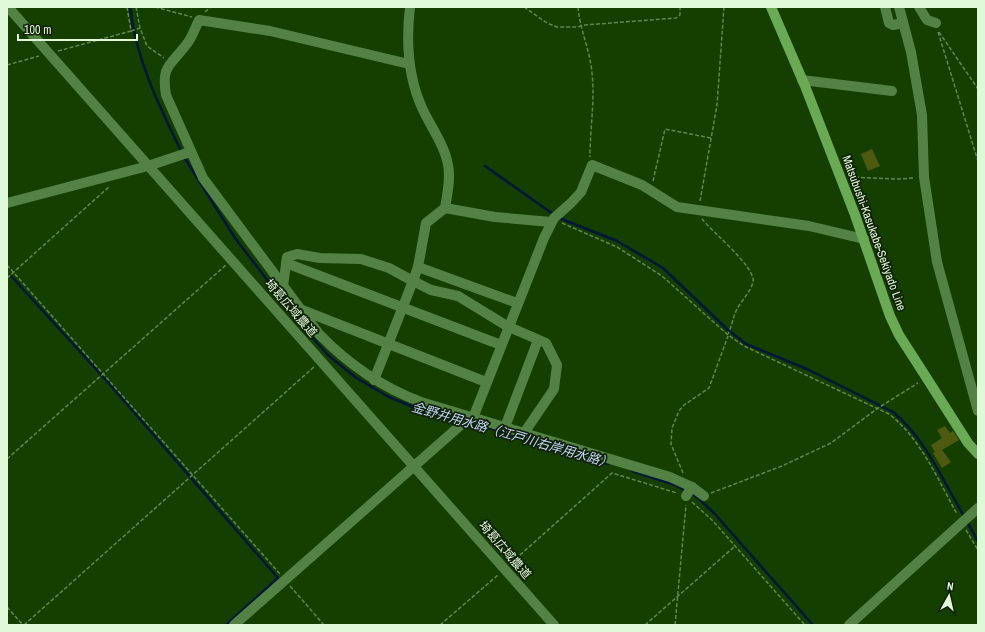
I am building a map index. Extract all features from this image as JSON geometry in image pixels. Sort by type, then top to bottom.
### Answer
[{"type":"main road","name":"Matsubushi-Kasukabe-Sekiyado Line","points":[[771,7],[802,80],[864,238],[890,316],[899,335],[968,443],[978,454]]},
{"type":"street","name":"埼葛広域農道","points":[[8,7],[554,625]]},
{"type":"street","points":[[374,380],[418,267],[426,223],[445,208],[448,165],[439,142],[422,108],[409,64],[408,37],[410,7]]},
{"type":"street","points":[[885,7],[889,23],[892,25],[903,23]]},
{"type":"street","points":[[899,7],[911,52],[922,115],[924,177],[937,262],[972,394],[978,411]]},
{"type":"street","points":[[919,7],[927,20],[936,26]]},
{"type":"street","points":[[409,64],[270,30],[199,20],[187,45],[171,63],[164,74],[166,95],[190,152],[203,178],[301,310],[335,350],[374,380],[421,402],[467,419],[504,427],[670,477],[688,485],[704,496]]},
{"type":"street","points":[[802,80],[892,91]]},
{"type":"street","points":[[7,203],[148,166],[190,152]]},
{"type":"street","points":[[234,625],[467,419],[486,382],[507,326],[554,218],[581,192],[592,165],[630,179],[651,190],[672,205],[697,211],[735,214],[794,224],[864,238]]},
{"type":"street","points":[[445,208],[495,217],[554,218]]},
{"type":"street","points":[[283,286],[287,257],[296,254],[320,258],[361,259],[389,268],[431,290],[458,296],[507,326],[546,343],[552,351],[557,365],[554,389],[524,433]]},
{"type":"street","points":[[286,263],[501,345]]},
{"type":"street","points":[[418,267],[517,303]]},
{"type":"street","points":[[301,310],[486,382]]},
{"type":"street","points":[[504,427],[538,340]]},
{"type":"street","points":[[686,496],[688,485]]},
{"type":"street","points":[[849,625],[978,508]]},
{"type":"path","points":[[127,7],[131,31]]},
{"type":"path","points":[[136,7],[140,28],[150,50],[171,63]]},
{"type":"path","points":[[155,7],[194,18]]},
{"type":"path","points":[[524,7],[547,23],[557,27],[568,28],[585,25],[676,18],[680,15],[680,7]]},
{"type":"path","points":[[578,7],[593,75],[590,146],[592,165]]},
{"type":"path","points":[[688,485],[671,444],[672,428],[679,411],[709,388],[737,310],[752,284],[753,278],[745,263],[712,232],[697,211],[719,86],[724,7]]},
{"type":"path","points":[[936,26],[978,89]]},
{"type":"path","points":[[936,26],[978,161]]},
{"type":"path","points":[[7,65],[140,28]]},
{"type":"path","points":[[651,190],[665,129],[711,138]]},
{"type":"path","points":[[7,278],[118,178],[118,174]]},
{"type":"path","points":[[840,176],[898,179],[924,177]]},
{"type":"path","points":[[554,218],[617,247],[662,276],[728,335],[744,346],[878,408],[897,420],[921,449],[964,520],[978,550]]},
{"type":"path","points":[[7,459],[232,260]]},
{"type":"path","points":[[7,266],[324,625]]},
{"type":"path","points":[[7,607],[23,625],[321,361]]},
{"type":"path","points":[[704,496],[782,466],[830,443],[878,408],[926,377]]},
{"type":"path","points":[[440,625],[612,473],[686,496],[712,520],[734,547],[805,625]]},
{"type":"path","points":[[675,625],[686,496]]},
{"type":"path","points":[[645,625],[734,547]]},
{"type":"building","points":[[872,149],[880,166],[868,171],[861,154]]},
{"type":"building","points":[[945,426],[950,433],[953,431],[959,440],[942,450],[951,462],[942,468],[933,453],[935,452],[931,445],[942,438],[937,430]]},
{"type":"waterway","name":"金野井用水路（江戸川右岸用水路）","points":[[130,7],[137,45],[143,64],[157,100],[182,153]]},
{"type":"waterway","name":"金野井用水路（江戸川右岸用水路）","points":[[184,157],[235,238],[304,328],[328,355],[355,377],[389,397],[428,413],[461,420]]},
{"type":"waterway","points":[[485,166],[553,214]]},
{"type":"waterway","points":[[559,218],[617,241],[663,268],[727,329],[746,344],[807,369],[893,412],[915,434],[924,447],[964,516]]},
{"type":"waterway","points":[[12,277],[105,379],[278,578],[226,625]]},
{"type":"waterway","name":"金野井用水路（江戸川右岸用水路）","points":[[466,421],[608,464]]},
{"type":"waterway","name":"金野井用水路（江戸川右岸用水路）","points":[[632,471],[675,485],[686,491]]},
{"type":"waterway","name":"金野井用水路（江戸川右岸用水路）","points":[[690,493],[697,497],[714,513],[813,625]]},
{"type":"waterway","points":[[967,522],[978,541]]}]
